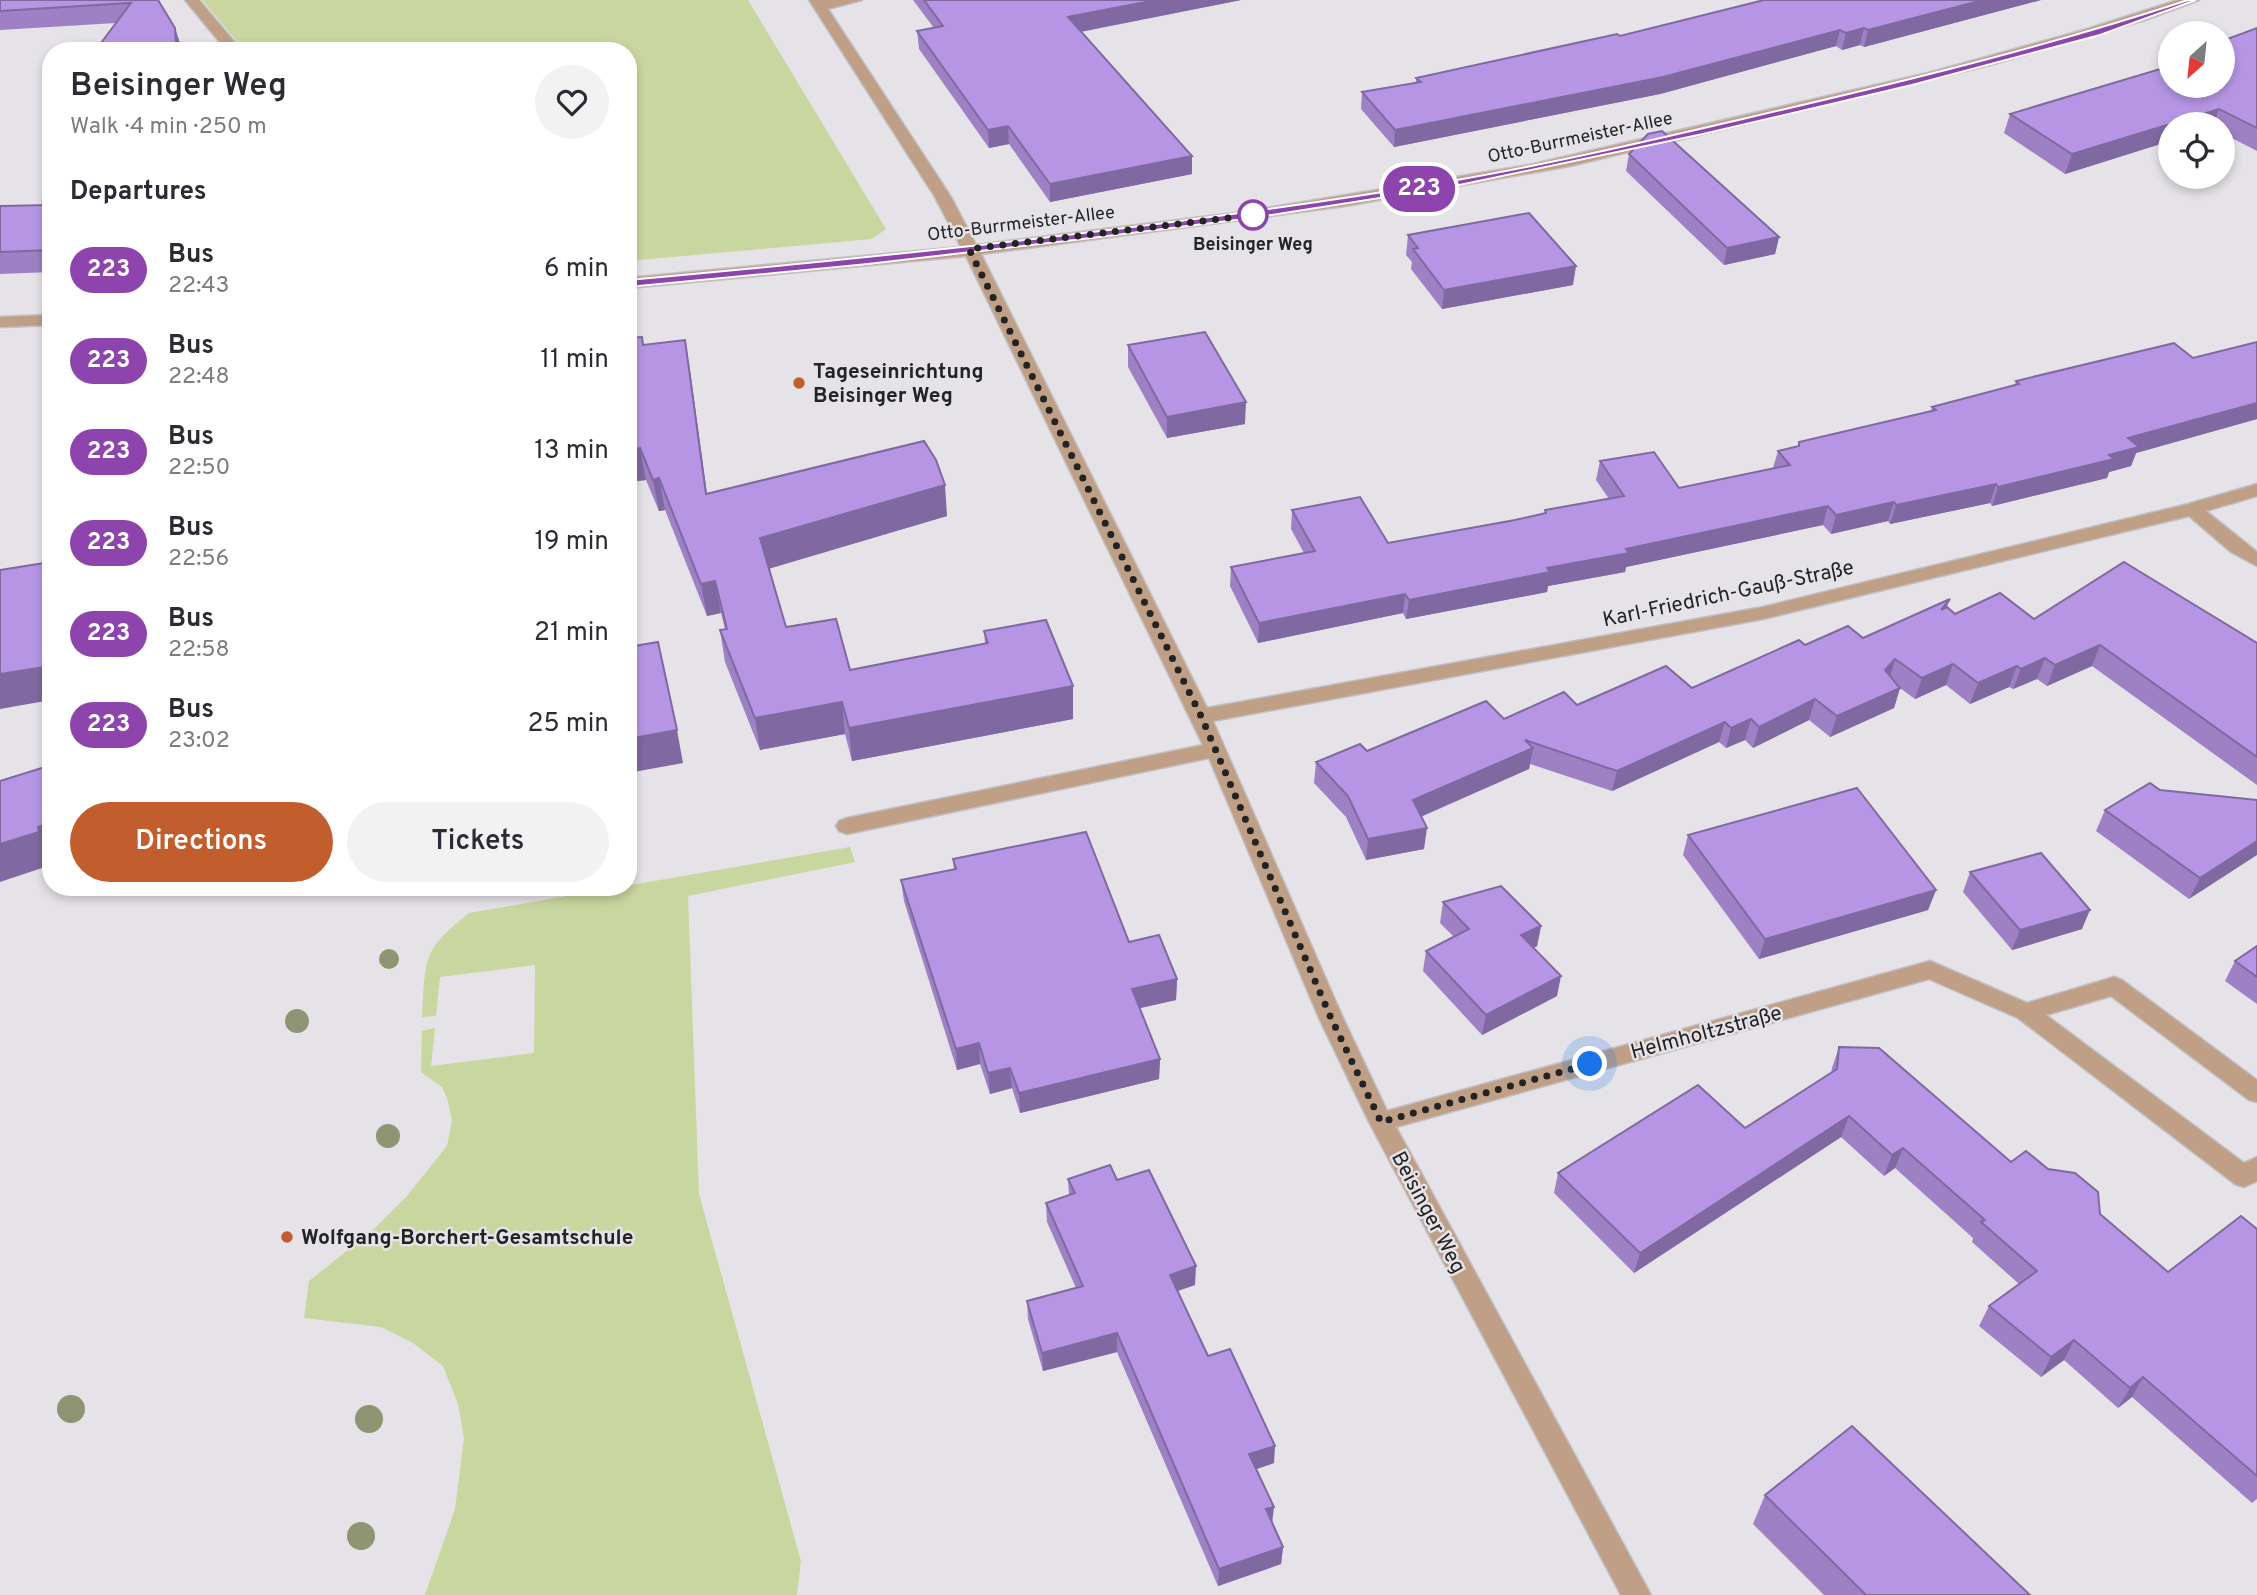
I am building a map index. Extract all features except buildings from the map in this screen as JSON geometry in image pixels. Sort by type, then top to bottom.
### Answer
[{"type":"street","points":[[192,0],[227,42]]},
{"type":"street","points":[[818,3],[855,0]]},
{"type":"street","name":"Otto-Burrmeister-Allee","points":[[637,283],[969,249],[1252,215],[1450,184],[1703,131],[1909,83],[2097,33],[2192,0]]},
{"type":"street","name":"Beisinger Weg","points":[[818,3],[943,197],[1201,716],[1331,1018],[1381,1122],[1595,1524],[1637,1595]]},
{"type":"street","points":[[0,322],[42,320]]},
{"type":"street","name":"Karl-Friedrich-Gauß-Straße","points":[[1201,716],[1763,613],[2193,509],[2257,490]]},
{"type":"street","points":[[2193,509],[2238,548],[2257,560]]},
{"type":"street","points":[[847,826],[1214,750]]},
{"type":"street","name":"Helmholtzstraße","points":[[1381,1122],[1930,971],[2026,1012],[2244,1177],[2257,1167]]},
{"type":"street","points":[[2026,1012],[2114,986],[2257,1093]]},
{"type":"green space","points":[[202,0],[748,0],[886,229],[872,239],[637,260],[637,42],[237,42]]},
{"type":"green space","points":[[850,847],[855,862],[688,896],[699,1194],[801,1561],[797,1595],[425,1595],[455,1509],[464,1438],[458,1404],[443,1366],[413,1343],[381,1327],[304,1318],[309,1281],[374,1229],[406,1197],[447,1146],[452,1120],[442,1087],[421,1072],[422,1031],[435,1028],[431,1066],[534,1053],[535,965],[440,977],[436,1016],[422,1017],[426,969],[434,947],[442,937],[469,913],[567,896],[637,896],[637,884]]},
{"type":"bus line","name":"223","points":[[637,282],[868,261],[1083,236],[1252,215],[1450,184],[1703,131],[1909,83],[2097,33],[2192,0]]},
{"type":"place","name":"Beisinger Weg","points":[[1253,215]]},
{"type":"place","name":"Tageseinrichtung Beisinger Weg","points":[[799,383]]},
{"type":"place","name":"Wolfgang-Borchert-Gesamtschule","points":[[287,1237]]},
{"type":"route","points":[[1253,215],[969,249],[995,295],[1201,716],[1331,1018],[1381,1122],[1590,1064]]}]
